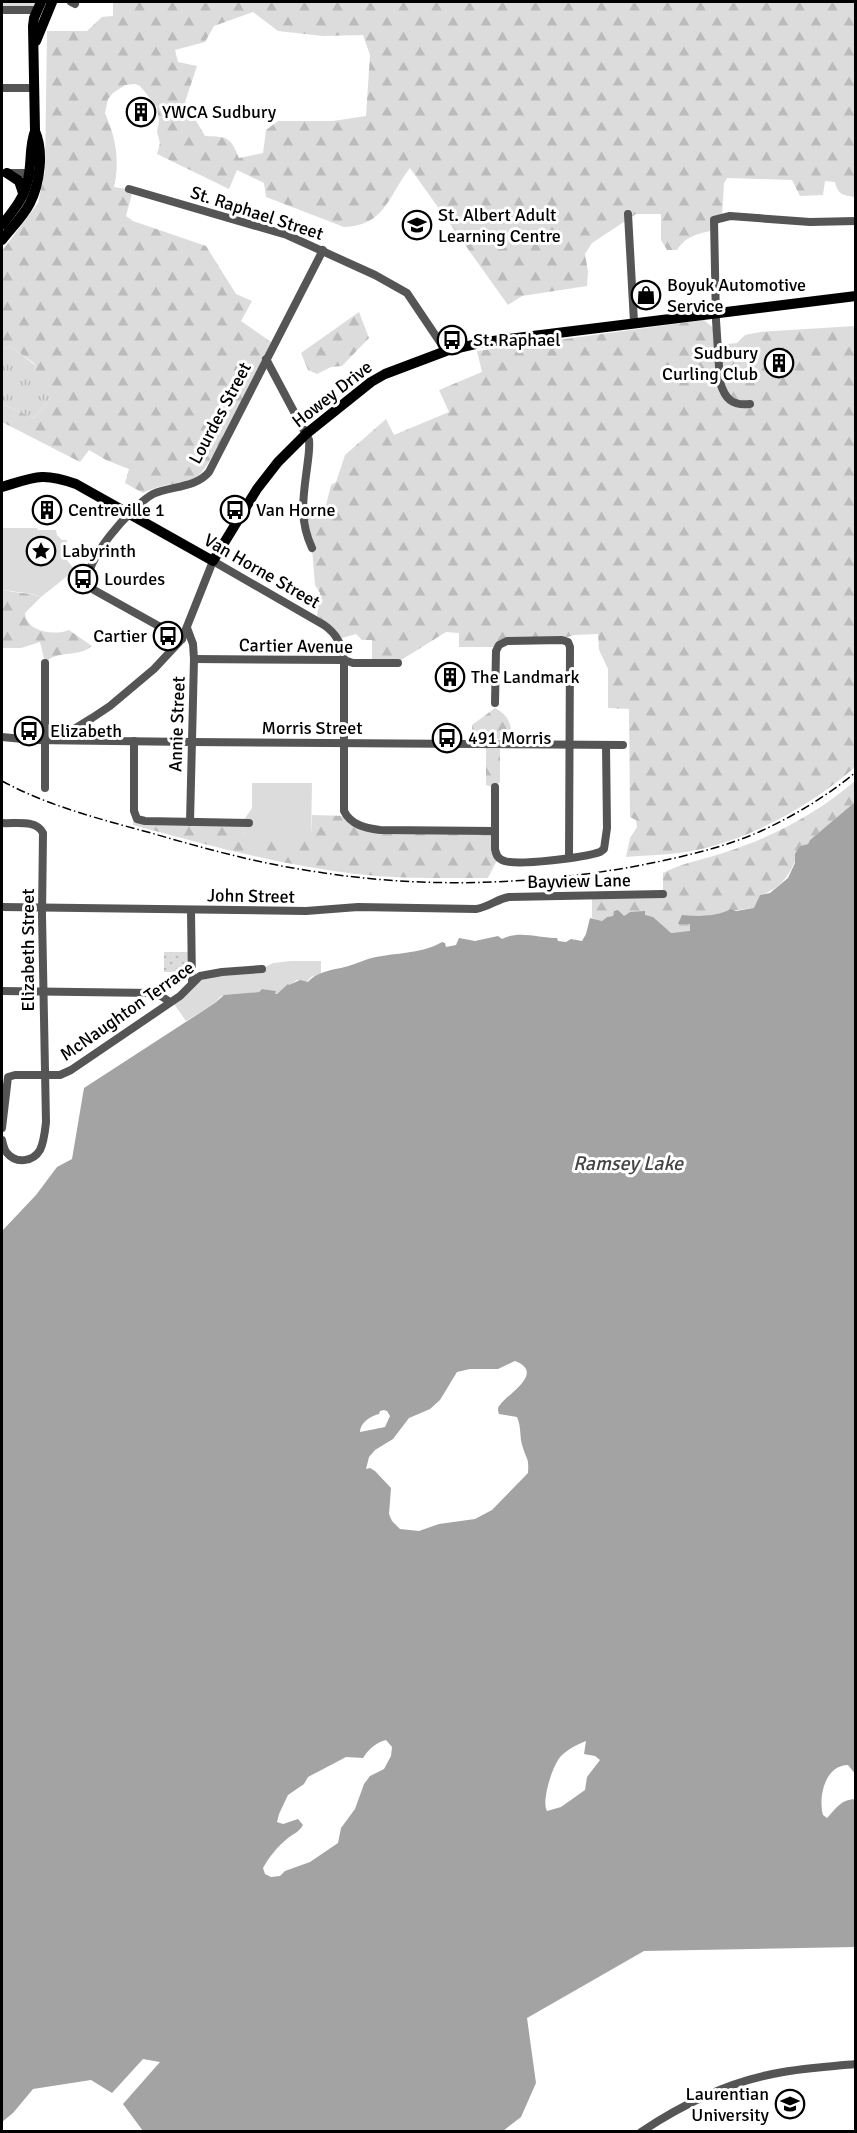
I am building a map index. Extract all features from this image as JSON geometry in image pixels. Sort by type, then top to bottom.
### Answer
[{"type":"main road","points":[[35,44],[52,2]]},
{"type":"main road","points":[[2,240],[30,202],[40,141],[35,131],[33,26],[39,6]]},
{"type":"main road","points":[[4,173],[19,182],[24,193]]},
{"type":"main road","points":[[2,225],[6,214],[24,193],[34,173]]},
{"type":"main road","name":"Howey Drive","points":[[213,561],[246,505],[267,476],[306,434],[381,376],[446,351],[485,342],[855,296]]},
{"type":"main road","name":"Van Horne Street","points":[[2,487],[37,477],[57,477],[76,484],[213,561]]},
{"type":"main road","points":[[194,550],[211,550],[228,536]]},
{"type":"street","points":[[2,10],[39,6]]},
{"type":"street","points":[[2,88],[35,88]]},
{"type":"street","points":[[4,173],[34,173]]},
{"type":"street","name":"St. Raphael Street","points":[[129,189],[287,235],[323,250],[403,290],[446,351]]},
{"type":"street","points":[[628,214],[634,322]]},
{"type":"street","points":[[750,404],[740,405],[733,402],[723,391],[720,382],[714,220],[730,216],[810,222],[855,221]]},
{"type":"street","name":"Lourdes Street","points":[[182,639],[94,590],[89,586],[87,580],[89,571],[99,550],[129,513],[153,494],[192,483],[206,476],[323,250]]},
{"type":"street","points":[[266,359],[310,445],[303,521],[312,548]]},
{"type":"street","name":"Howey Drive","points":[[43,740],[76,728],[110,706],[154,669],[182,639],[213,561]]},
{"type":"street","name":"Van Horne Street","points":[[213,561],[331,630],[340,643],[344,660],[344,811],[348,818],[364,828],[380,830],[494,831]]},
{"type":"street","name":"Annie Street","points":[[187,628],[193,644],[194,659],[190,822]]},
{"type":"street","points":[[495,703],[496,651],[499,645],[507,641],[562,640],[568,642],[570,647],[569,858]]},
{"type":"street","name":"Cartier Avenue","points":[[194,659],[344,660],[353,663],[398,663]]},
{"type":"street","points":[[45,663],[43,740],[45,788]]},
{"type":"street","name":"Morris Street","points":[[2,737],[43,740],[191,742],[623,745]]},
{"type":"street","points":[[134,741],[136,819],[249,823]]},
{"type":"street","points":[[495,787],[495,849],[502,861],[512,863],[593,855],[604,849],[607,828],[606,745]]},
{"type":"street","name":"Elizabeth Street","points":[[2,823],[33,824],[43,833],[46,1122],[45,1135],[39,1151],[31,1159],[18,1160],[7,1153],[2,1140]]},
{"type":"street","name":"Bayview Lane","points":[[497,900],[509,897],[663,894]]},
{"type":"street","name":"John Street","points":[[2,907],[306,911],[358,907],[476,909],[484,908],[497,900]]},
{"type":"street","points":[[191,910],[192,983]]},
{"type":"street","name":"McNaughton Terrace","points":[[44,1075],[60,1075],[71,1070],[188,990],[200,976],[262,969]]},
{"type":"street","points":[[2,991],[153,993],[170,1002]]},
{"type":"street","points":[[2,1128],[8,1077],[11,1075],[44,1075]]},
{"type":"street","points":[[641,2132],[682,2106],[739,2083],[801,2069],[855,2064]]},
{"type":"green space","points":[[2,2],[40,2],[37,10],[2,10]]},
{"type":"green space","points":[[113,2],[855,2],[855,197],[842,194],[835,182],[825,181],[823,195],[800,196],[792,180],[727,178],[724,183],[722,216],[714,220],[714,230],[689,238],[677,250],[667,250],[661,240],[661,214],[636,214],[592,243],[585,254],[588,272],[587,286],[522,296],[508,305],[410,168],[377,215],[358,225],[344,227],[266,197],[264,183],[237,170],[229,189],[157,154],[160,143],[157,132],[159,121],[157,107],[140,86],[125,85],[108,99],[105,113],[116,150],[117,168],[114,187],[133,190],[126,216],[133,221],[206,246],[236,294],[252,301],[241,321],[271,342],[247,392],[204,470],[191,480],[157,487],[143,493],[125,483],[129,469],[89,450],[80,462],[2,422],[2,404],[34,418],[51,398],[37,381],[35,364],[10,346],[3,350],[2,355],[2,251],[38,203],[45,171],[47,31],[87,31],[102,17],[113,16]],"holes":[[[253,12],[278,31],[323,36],[363,35],[370,55],[366,116],[333,121],[278,121],[266,130],[263,153],[239,158],[228,139],[205,136],[185,102],[197,66],[178,62],[175,50],[205,42],[214,26]]]},
{"type":"green space","points":[[359,312],[369,338],[342,366],[331,367],[317,374],[308,370],[301,353]]},
{"type":"green space","points":[[704,320],[717,331],[718,345],[737,343],[745,335],[760,332],[855,326],[855,767],[801,807],[739,837],[687,852],[626,857],[630,838],[637,827],[636,820],[630,817],[629,709],[608,708],[608,669],[599,650],[598,634],[574,635],[562,639],[507,641],[498,647],[459,647],[459,633],[446,632],[398,662],[372,662],[372,640],[362,640],[356,634],[342,638],[317,616],[320,593],[315,585],[312,548],[303,514],[324,513],[331,485],[336,482],[345,455],[386,419],[394,435],[449,412],[439,390],[482,372],[477,351]]},
{"type":"green space","points":[[10,346],[35,365],[38,381],[51,398],[34,418],[2,404],[2,355],[3,350]]},
{"type":"green space","points":[[2,528],[56,530],[62,540],[67,540],[66,559],[75,570],[41,597],[2,589]]},
{"type":"green space","points":[[2,589],[41,597],[25,613],[30,625],[42,631],[56,633],[69,630],[92,646],[81,652],[56,656],[45,663],[40,642],[21,648],[2,648]]},
{"type":"green space","points":[[495,708],[508,720],[512,739],[472,739],[472,725]]},
{"type":"green space","points":[[486,748],[500,749],[500,782],[494,787],[486,785]]},
{"type":"green space","points":[[855,781],[855,802],[808,844],[800,846],[795,862],[782,883],[760,895],[755,908],[728,911],[716,916],[682,915],[691,924],[690,932],[671,933],[639,912],[630,912],[624,916],[614,911],[613,916],[602,921],[592,918],[592,895],[663,894],[663,873],[746,845],[780,830],[827,803]]},
{"type":"green space","points":[[252,783],[312,783],[311,837],[245,836],[242,823],[252,808]]},
{"type":"green space","points":[[312,815],[347,816],[364,827],[494,830],[498,858],[488,878],[373,876],[272,860],[133,825],[133,821],[242,823],[245,836],[311,836]]},
{"type":"green space","points":[[164,952],[192,952],[192,972],[164,972]]},
{"type":"green space","points":[[321,961],[321,974],[311,977],[307,982],[297,980],[277,994],[274,994],[275,991],[262,989],[259,992],[221,996],[215,1003],[186,1021],[172,1001],[197,977],[262,969],[273,963]]},
{"type":"water","name":"Ramsey Lake","points":[[855,802],[856,1775],[848,1765],[834,1770],[825,1783],[822,1808],[823,1815],[827,1818],[842,1803],[855,1799],[855,1947],[644,1951],[527,2018],[536,2083],[521,2117],[503,2131],[143,2131],[123,2104],[160,2062],[143,2059],[112,2093],[91,2080],[33,2089],[13,2113],[2,2122],[2,1231],[36,1195],[57,1167],[72,1159],[84,1088],[224,995],[259,992],[262,989],[276,991],[275,994],[277,994],[288,984],[300,980],[308,982],[315,976],[328,971],[368,959],[425,949],[442,942],[446,947],[456,945],[459,938],[475,941],[498,936],[502,939],[522,935],[557,938],[558,941],[566,942],[571,939],[582,941],[590,918],[602,921],[613,916],[614,911],[618,910],[624,916],[630,912],[645,911],[645,915],[653,917],[671,933],[690,931],[690,924],[678,924],[682,915],[708,915],[731,909],[736,911],[754,908],[760,895],[770,893],[788,878],[795,863],[795,854],[800,846],[808,844]],"holes":[[[515,1361],[524,1366],[527,1371],[522,1383],[498,1409],[499,1414],[517,1417],[528,1461],[528,1473],[492,1510],[475,1519],[439,1524],[419,1531],[400,1529],[389,1514],[391,1488],[375,1471],[370,1468],[366,1469],[369,1457],[375,1450],[393,1439],[409,1418],[430,1409],[440,1400],[457,1372],[470,1369],[498,1369]],[[380,1411],[387,1411],[390,1416],[385,1427],[360,1432],[364,1423]],[[386,1740],[392,1747],[391,1756],[384,1769],[370,1776],[364,1784],[355,1809],[341,1828],[338,1843],[310,1862],[285,1871],[280,1876],[271,1877],[265,1874],[263,1868],[271,1856],[303,1825],[298,1819],[283,1824],[277,1822],[288,1795],[304,1784],[308,1777],[346,1757],[363,1758]],[[586,1741],[584,1754],[595,1756],[600,1760],[587,1777],[585,1790],[561,1807],[547,1811],[546,1799],[551,1774],[561,1756]]]},
{"type":"railway","points":[[2,781],[38,798],[75,811],[192,845],[255,860],[297,869],[358,877],[440,883],[562,877],[602,872],[687,855],[759,832],[810,805],[856,772]]},
{"type":"place","name":"YWCA Sudbury","points":[[141,112]]},
{"type":"place","name":"St. Albert Adult Learning Centre","points":[[417,225]]},
{"type":"place","name":"Boyuk Automotive Service","points":[[646,295]]},
{"type":"place","name":"St. Raphael","points":[[452,340]]},
{"type":"place","name":"Sudbury Curling Club","points":[[779,363]]},
{"type":"place","name":"Centreville 1","points":[[47,510]]},
{"type":"place","name":"Van Horne","points":[[235,510]]},
{"type":"place","name":"Labyrinth","points":[[41,551]]},
{"type":"place","name":"Lourdes","points":[[83,579]]},
{"type":"place","name":"Cartier","points":[[168,636]]},
{"type":"place","name":"The Landmark","points":[[450,677]]},
{"type":"place","name":"Elizabeth","points":[[29,731]]},
{"type":"place","name":"491 Morris","points":[[447,738]]},
{"type":"place","name":"Laurentian University","points":[[790,2104]]}]
